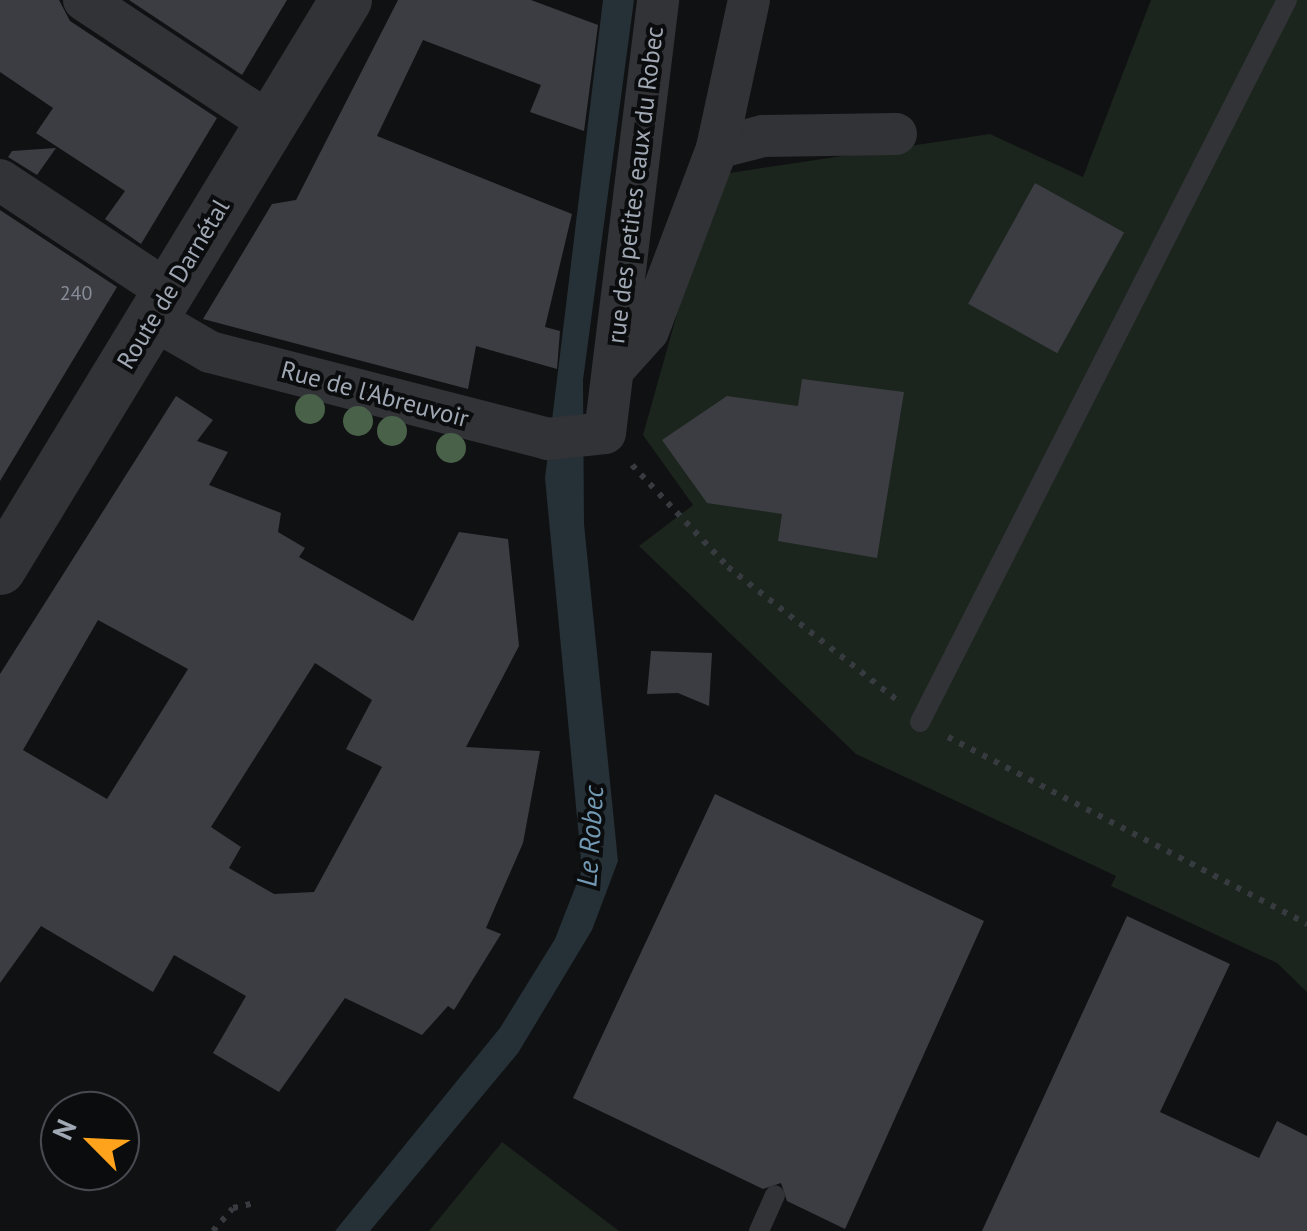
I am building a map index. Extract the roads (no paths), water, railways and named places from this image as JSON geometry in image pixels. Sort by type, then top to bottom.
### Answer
[{"type":"street","points":[[84,0],[271,124]]},
{"type":"street","name":"Route de Darnétal","points":[[0,569],[346,0]]},
{"type":"street","name":"rue des petites eaux du Robec","points":[[606,433],[658,0]]},
{"type":"street","points":[[613,370],[648,332],[717,148],[749,0]]},
{"type":"street","points":[[717,148],[762,136],[896,134]]},
{"type":"street","name":"Rue de l'Abreuvoir","points":[[0,180],[161,305],[210,352],[548,439],[606,433]]},
{"type":"lane","points":[[920,722],[1288,0]]},
{"type":"lane","points":[[759,1231],[775,1195]]},
{"type":"water","name":"Le Robec","points":[[603,0],[634,0],[583,380],[584,524],[618,861],[592,930],[518,1053],[370,1231],[335,1231],[500,1028],[555,939],[582,870],[545,478]]}]
